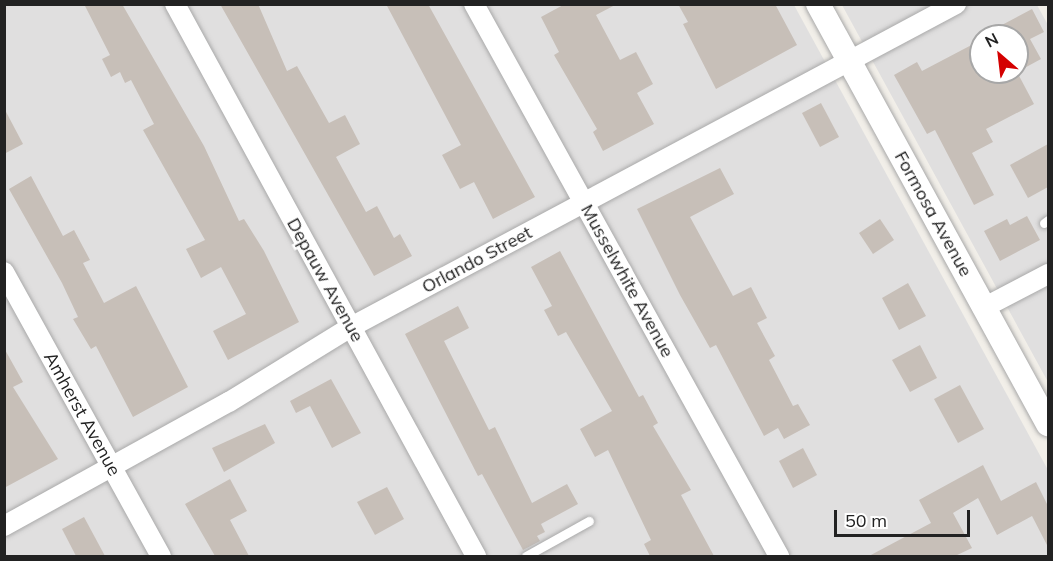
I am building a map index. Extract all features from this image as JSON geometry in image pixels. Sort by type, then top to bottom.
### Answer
[{"type":"street","name":"Depauw Avenue","points":[[175,4],[476,556]]},
{"type":"street","name":"Musselwhite Avenue","points":[[474,4],[779,556]]},
{"type":"street","name":"Formosa Avenue","points":[[818,4],[1048,424]]},
{"type":"street","name":"Orlando Street","points":[[4,525],[229,402],[351,327],[956,4]]},
{"type":"street","name":"Amherst Avenue","points":[[4,272],[160,556]]},
{"type":"street","points":[[985,307],[1048,274]]},
{"type":"lane","points":[[526,556],[589,521]]},
{"type":"shaded area","points":[[4,5],[794,5],[1048,470],[1048,556],[5,556]]},
{"type":"shaded area","points":[[842,5],[1037,5],[1048,25],[1048,382]]},
{"type":"building","points":[[84,4],[122,4],[204,146],[239,221],[244,219],[264,251],[299,322],[228,360],[213,331],[246,314],[221,267],[201,278],[186,249],[205,240],[143,130],[154,124],[131,80],[125,83],[120,72],[111,77],[102,59],[110,55]]},
{"type":"building","points":[[220,4],[258,4],[287,71],[297,66],[329,123],[345,115],[360,144],[336,157],[366,212],[377,206],[394,238],[400,234],[412,256],[374,276]]},
{"type":"building","points":[[386,4],[428,4],[535,197],[493,219],[474,182],[460,189],[442,155],[461,145]]},
{"type":"building","points":[[565,4],[617,4],[596,15],[620,60],[636,52],[653,84],[637,93],[654,124],[603,151],[593,132],[597,129],[554,55],[559,52],[541,17]]},
{"type":"building","points":[[678,4],[775,4],[797,45],[716,89],[683,24],[688,22]]},
{"type":"building","points":[[1032,9],[1044,32],[1030,39],[1041,59],[1029,66],[1029,24],[1004,24]]},
{"type":"building","points":[[969,46],[969,84],[1023,84],[1034,104],[986,129],[993,142],[972,153],[994,195],[974,205],[935,130],[927,134],[894,75],[917,62],[922,71]]},
{"type":"building","points":[[821,103],[839,137],[820,147],[802,113]]},
{"type":"building","points":[[4,108],[23,144],[4,154]]},
{"type":"building","points":[[1048,144],[1048,187],[1028,198],[1010,165]]},
{"type":"building","points":[[720,168],[734,194],[690,217],[733,296],[751,287],[767,318],[757,323],[775,356],[769,360],[793,406],[798,404],[810,425],[784,439],[778,428],[764,436],[716,345],[710,348],[680,295],[637,209]]},
{"type":"building","points":[[31,176],[63,236],[74,230],[90,260],[83,263],[104,303],[136,286],[188,387],[133,417],[96,346],[91,349],[73,319],[78,317],[62,283],[9,189]]},
{"type":"building","points":[[1027,216],[1040,240],[1000,261],[984,231],[1007,219],[1010,225]]},
{"type":"building","points":[[880,219],[894,240],[873,254],[859,233]]},
{"type":"building","points":[[560,251],[639,397],[643,395],[658,423],[653,426],[691,490],[681,495],[714,556],[650,556],[644,544],[651,540],[608,450],[595,457],[580,429],[612,411],[566,332],[558,336],[544,310],[552,306],[531,267]]},
{"type":"building","points":[[908,283],[926,316],[899,330],[882,298]]},
{"type":"building","points":[[458,306],[469,328],[444,341],[489,430],[495,427],[532,503],[567,484],[578,504],[541,524],[545,532],[537,536],[540,541],[523,550],[482,474],[478,476],[405,334]]},
{"type":"building","points":[[920,345],[937,378],[910,392],[892,360]]},
{"type":"building","points":[[4,348],[23,382],[13,387],[58,459],[4,488]]},
{"type":"building","points":[[331,379],[361,433],[332,448],[310,406],[296,413],[290,401]]},
{"type":"building","points":[[960,385],[984,429],[958,443],[934,399]]},
{"type":"building","points":[[265,424],[275,443],[224,472],[212,448]]},
{"type":"building","points":[[803,448],[817,475],[793,488],[779,461]]},
{"type":"building","points":[[983,465],[1001,501],[1036,482],[1048,506],[1048,547],[1032,516],[997,535],[978,498],[953,513],[972,548],[955,556],[869,556],[931,523],[919,500]]},
{"type":"building","points":[[230,479],[247,511],[230,520],[249,556],[215,556],[185,504]]},
{"type":"building","points":[[387,487],[404,519],[375,535],[357,502]]},
{"type":"building","points":[[84,517],[105,556],[76,556],[62,529]]}]
